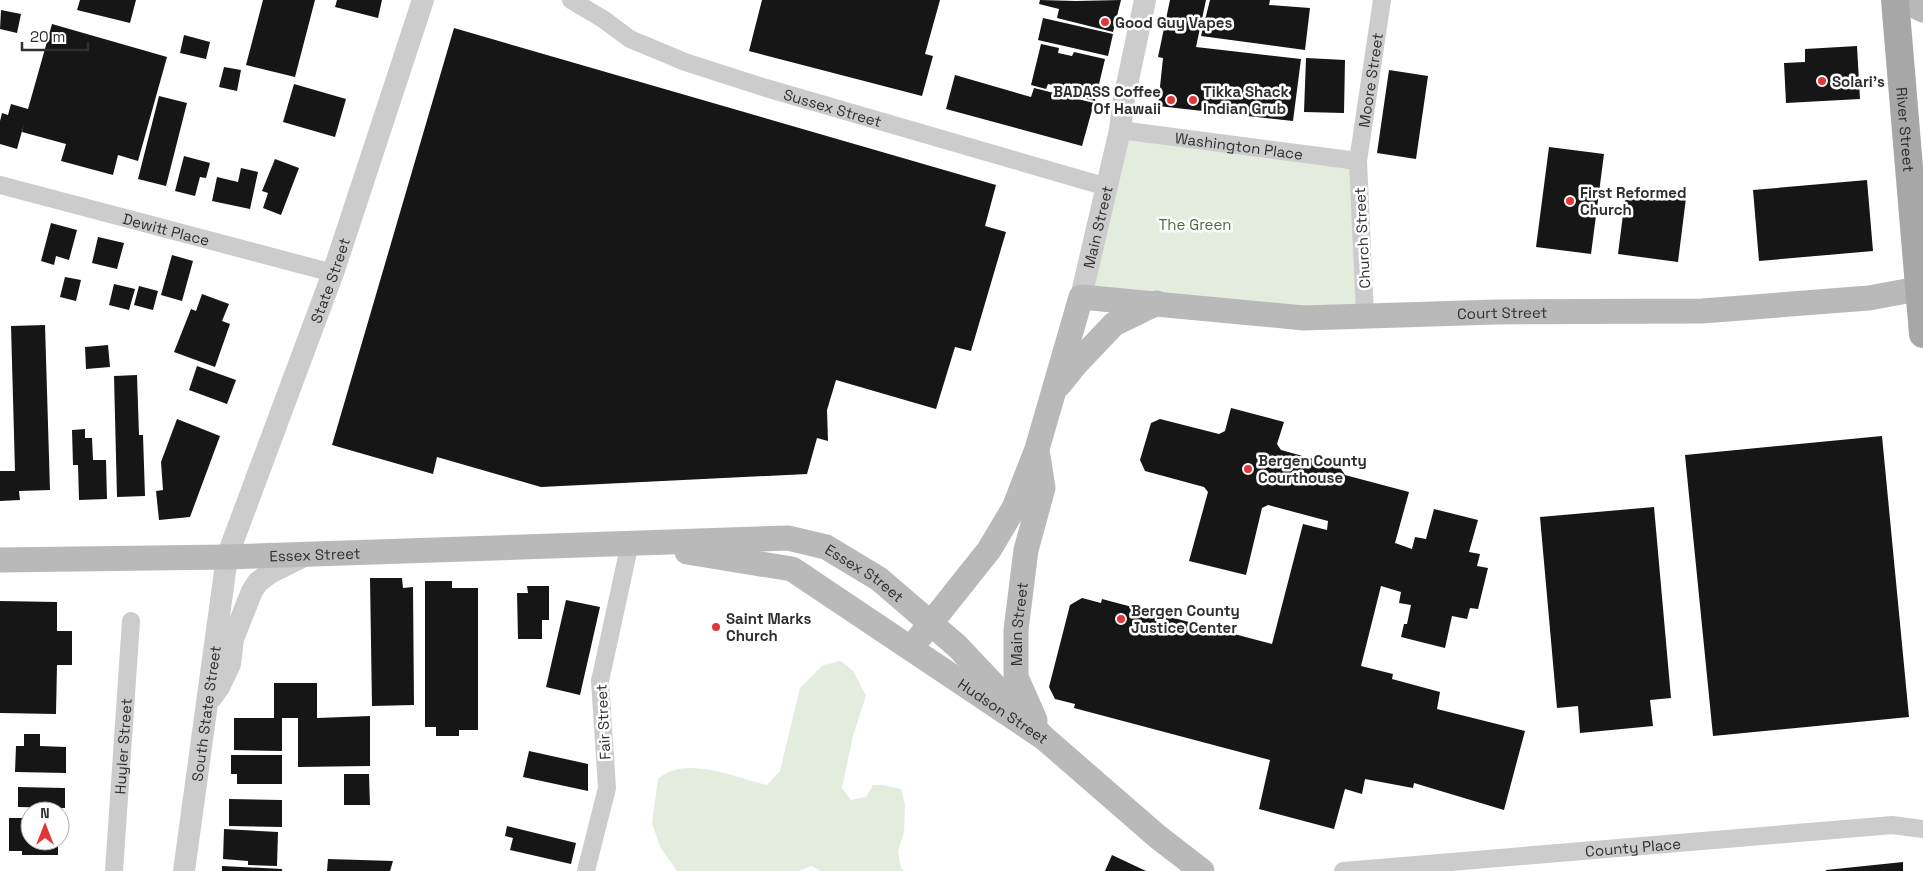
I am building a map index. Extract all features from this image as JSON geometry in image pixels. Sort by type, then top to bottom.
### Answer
[{"type":"main road","name":"River Street","points":[[1895,0],[1923,334]]},
{"type":"main road","points":[[1903,0],[1923,10]]},
{"type":"main road","name":"Court Street","points":[[1080,297],[1304,318],[1561,311],[1702,310],[1869,298],[1920,289]]},
{"type":"main road","name":"Main Street","points":[[911,648],[989,550],[1014,508],[1037,448],[1080,297]]},
{"type":"main road","points":[[1051,395],[1076,364],[1114,324],[1158,303]]},
{"type":"main road","name":"Main Street","points":[[1037,448],[1043,488],[1026,550],[1016,630],[1016,677],[1044,738]]},
{"type":"main road","name":"Essex Street","points":[[0,560],[227,557],[788,538],[826,547],[880,580],[956,646],[1044,738]]},
{"type":"main road","name":"Essex Street","points":[[630,543],[792,569]]},
{"type":"main road","name":"Hudson Street","points":[[792,569],[1044,738],[1158,837],[1202,871]]},
{"type":"street","name":"State Street","points":[[227,557],[333,273],[423,0]]},
{"type":"street","name":"Sussex Street","points":[[571,0],[603,19],[630,39],[685,62],[766,88],[1106,187]]},
{"type":"street","name":"Main Street","points":[[1080,297],[1120,130],[1124,99],[1145,0]]},
{"type":"street","name":"Moore Street","points":[[1358,161],[1382,0]]},
{"type":"street","name":"Washington Place","points":[[1120,130],[1358,161]]},
{"type":"street","name":"Church Street","points":[[1358,161],[1365,315]]},
{"type":"street","name":"Dewitt Place","points":[[0,185],[333,273]]},
{"type":"street","name":"Fair Street","points":[[586,871],[607,788],[600,681],[630,543]]},
{"type":"street","points":[[206,704],[219,686],[230,664],[233,640],[252,590],[270,572],[306,554]]},
{"type":"street","name":"South State Street","points":[[184,871],[227,557]]},
{"type":"street","name":"Huyler Street","points":[[114,871],[131,621]]},
{"type":"street","name":"County Place","points":[[1343,871],[1892,825],[1923,830]]},
{"type":"green space","name":"The Green","points":[[1120,130],[1358,161],[1365,315],[1081,297]]},
{"type":"green space","points":[[841,661],[853,671],[866,696],[853,736],[842,788],[851,800],[866,797],[873,785],[901,789],[905,804],[904,832],[898,851],[901,868],[904,871],[821,871],[811,866],[799,871],[677,871],[660,847],[652,823],[658,779],[669,772],[682,768],[697,768],[726,773],[767,785],[780,771],[800,688],[823,665]]},
{"type":"building","points":[[80,0],[136,0],[130,23],[77,10]]},
{"type":"building","points":[[263,0],[315,0],[295,77],[246,65]]},
{"type":"building","points":[[337,0],[382,0],[378,18],[335,7]]},
{"type":"building","points":[[762,0],[940,0],[925,54],[933,56],[922,96],[749,51]]},
{"type":"building","points":[[1040,0],[1121,0],[1113,32],[1057,18],[1059,9],[1039,4]]},
{"type":"building","points":[[1170,0],[1206,0],[1196,47],[1301,59],[1293,121],[1158,106],[1163,58],[1158,57]]},
{"type":"building","points":[[1210,0],[1270,0],[1269,5],[1310,8],[1305,50],[1201,36]]},
{"type":"building","points":[[1,10],[21,14],[17,33],[0,29]]},
{"type":"building","points":[[1043,18],[1113,34],[1108,56],[1038,40]]},
{"type":"building","points":[[52,24],[167,57],[138,161],[118,155],[113,175],[61,161],[66,144],[22,132],[24,124],[17,149],[0,144],[2,113],[8,115],[11,104],[28,109]]},
{"type":"building","points":[[454,28],[996,185],[985,226],[1006,232],[971,351],[955,347],[936,409],[836,380],[827,410],[828,441],[817,438],[807,474],[541,487],[437,457],[433,474],[332,445]]},
{"type":"building","points":[[184,35],[210,42],[206,59],[180,53]]},
{"type":"building","points":[[1041,44],[1059,48],[1058,53],[1072,56],[1074,52],[1105,59],[1095,101],[1064,93],[1065,88],[1048,84],[1046,89],[1031,85]]},
{"type":"building","name":"Solari's","points":[[1857,46],[1860,99],[1786,103],[1784,63],[1805,62],[1805,49]]},
{"type":"building","points":[[1306,58],[1345,60],[1344,113],[1304,112]]},
{"type":"building","points":[[224,67],[241,70],[237,91],[219,87]]},
{"type":"building","points":[[1389,70],[1428,76],[1416,159],[1377,153]]},
{"type":"building","points":[[955,75],[1031,97],[1034,88],[1094,103],[1082,146],[946,109]]},
{"type":"building","points":[[294,84],[346,99],[335,137],[283,122]]},
{"type":"building","points":[[159,96],[187,103],[166,186],[138,179]]},
{"type":"building","name":"First Reformed Church","points":[[1549,147],[1604,154],[1591,254],[1536,247]]},
{"type":"building","points":[[184,156],[210,163],[206,178],[200,177],[195,196],[175,191]]},
{"type":"building","points":[[275,159],[299,168],[281,215],[263,208],[268,193],[262,191]]},
{"type":"building","points":[[241,168],[258,172],[250,209],[212,201],[217,177],[238,182]]},
{"type":"building","points":[[1867,180],[1873,251],[1759,261],[1753,190]]},
{"type":"building","points":[[1626,191],[1686,198],[1678,262],[1618,254]]},
{"type":"building","points":[[51,223],[77,230],[69,260],[56,256],[54,265],[41,261]]},
{"type":"building","points":[[98,237],[124,243],[117,269],[92,263]]},
{"type":"building","points":[[172,255],[193,261],[182,301],[161,295]]},
{"type":"building","points":[[65,277],[81,280],[76,301],[60,297]]},
{"type":"building","points":[[114,284],[135,289],[129,310],[109,305]]},
{"type":"building","points":[[139,286],[158,291],[153,310],[134,305]]},
{"type":"building","points":[[202,294],[229,304],[222,321],[230,324],[215,367],[174,352],[191,309],[196,311]]},
{"type":"building","points":[[45,325],[50,490],[19,491],[20,500],[0,501],[0,471],[15,471],[11,326]]},
{"type":"building","points":[[108,345],[110,367],[86,369],[85,347]]},
{"type":"building","points":[[197,366],[236,380],[227,404],[189,390]]},
{"type":"building","points":[[137,375],[139,435],[143,435],[145,496],[117,497],[114,376]]},
{"type":"building","name":"Bergen County Justice Center","points":[[1231,408],[1284,422],[1277,444],[1281,450],[1339,466],[1345,475],[1409,492],[1395,543],[1412,549],[1415,537],[1426,539],[1434,509],[1478,520],[1469,552],[1480,554],[1477,566],[1488,568],[1478,609],[1470,608],[1467,619],[1452,616],[1445,648],[1401,637],[1404,624],[1407,624],[1411,605],[1399,603],[1401,592],[1381,586],[1361,666],[1393,674],[1392,679],[1440,692],[1437,709],[1525,731],[1504,810],[1414,783],[1413,788],[1365,779],[1362,794],[1345,789],[1334,829],[1259,809],[1270,760],[1074,708],[1075,704],[1055,699],[1049,687],[1070,605],[1082,598],[1101,603],[1102,599],[1272,644],[1303,524],[1327,530],[1328,521],[1268,505],[1262,508],[1246,575],[1189,561],[1208,492],[1204,487],[1145,471],[1140,460],[1151,423],[1160,419],[1219,434],[1225,431]]},
{"type":"building","points":[[177,419],[220,436],[190,517],[159,520],[156,491],[163,490],[161,462]]},
{"type":"building","points":[[85,429],[85,438],[92,438],[93,460],[106,460],[107,499],[79,500],[78,465],[73,465],[72,430]]},
{"type":"building","points":[[1882,436],[1909,717],[1713,736],[1685,455]]},
{"type":"building","points":[[1654,507],[1671,698],[1650,700],[1653,726],[1580,733],[1578,706],[1557,708],[1540,517]]},
{"type":"building","points":[[370,578],[402,578],[403,588],[413,587],[414,705],[372,706]]},
{"type":"building","points":[[425,581],[452,581],[452,588],[478,588],[478,730],[459,730],[459,736],[436,736],[436,727],[425,727]]},
{"type":"building","points":[[527,586],[549,586],[549,620],[542,620],[542,639],[518,639],[517,593],[528,593]]},
{"type":"building","points":[[566,600],[600,607],[580,695],[546,687]]},
{"type":"building","points":[[0,601],[57,602],[57,631],[72,631],[72,665],[57,665],[56,714],[0,713]]},
{"type":"building","points":[[274,683],[317,683],[317,718],[370,716],[370,766],[298,767],[298,718],[282,718],[282,751],[234,750],[234,718],[274,718]]},
{"type":"building","points":[[24,734],[40,734],[40,746],[66,747],[66,773],[15,772],[16,746],[24,746]]},
{"type":"building","points":[[529,751],[588,764],[588,791],[523,777]]},
{"type":"building","points":[[231,755],[282,755],[282,784],[237,784],[237,774],[231,774]]},
{"type":"building","points":[[344,774],[369,774],[370,805],[344,805]]},
{"type":"building","points":[[18,787],[65,788],[65,801],[20,801],[20,807],[18,807]]},
{"type":"building","points":[[229,799],[282,800],[282,827],[229,826]]},
{"type":"building","points":[[9,818],[20,818],[20,851],[9,851]]},
{"type":"building","points":[[507,826],[576,843],[571,864],[510,850],[513,838],[505,836]]},
{"type":"building","points":[[224,829],[278,832],[277,866],[248,865],[248,861],[223,859]]},
{"type":"building","points":[[22,851],[58,851],[58,855],[22,855]]},
{"type":"building","points":[[1112,855],[1146,871],[1105,871]]},
{"type":"building","points":[[328,859],[393,861],[390,871],[327,871]]},
{"type":"building","points":[[1903,862],[1903,871],[1826,871],[1826,870]]},
{"type":"building","points":[[222,866],[282,869],[282,871],[222,871]]},
{"type":"place","name":"Good Guy Vapes","points":[[1105,22]]},
{"type":"place","name":"Solari's","points":[[1822,81]]},
{"type":"place","name":"BADASS Coffee Of Hawaii","points":[[1171,100]]},
{"type":"place","name":"Tikka Shack Indian Grub","points":[[1193,100]]},
{"type":"place","name":"First Reformed Church","points":[[1570,201]]},
{"type":"place","name":"Bergen County Courthouse","points":[[1248,469]]},
{"type":"place","name":"Bergen County Justice Center","points":[[1121,619]]},
{"type":"place","name":"Saint Marks Church","points":[[716,627]]}]
